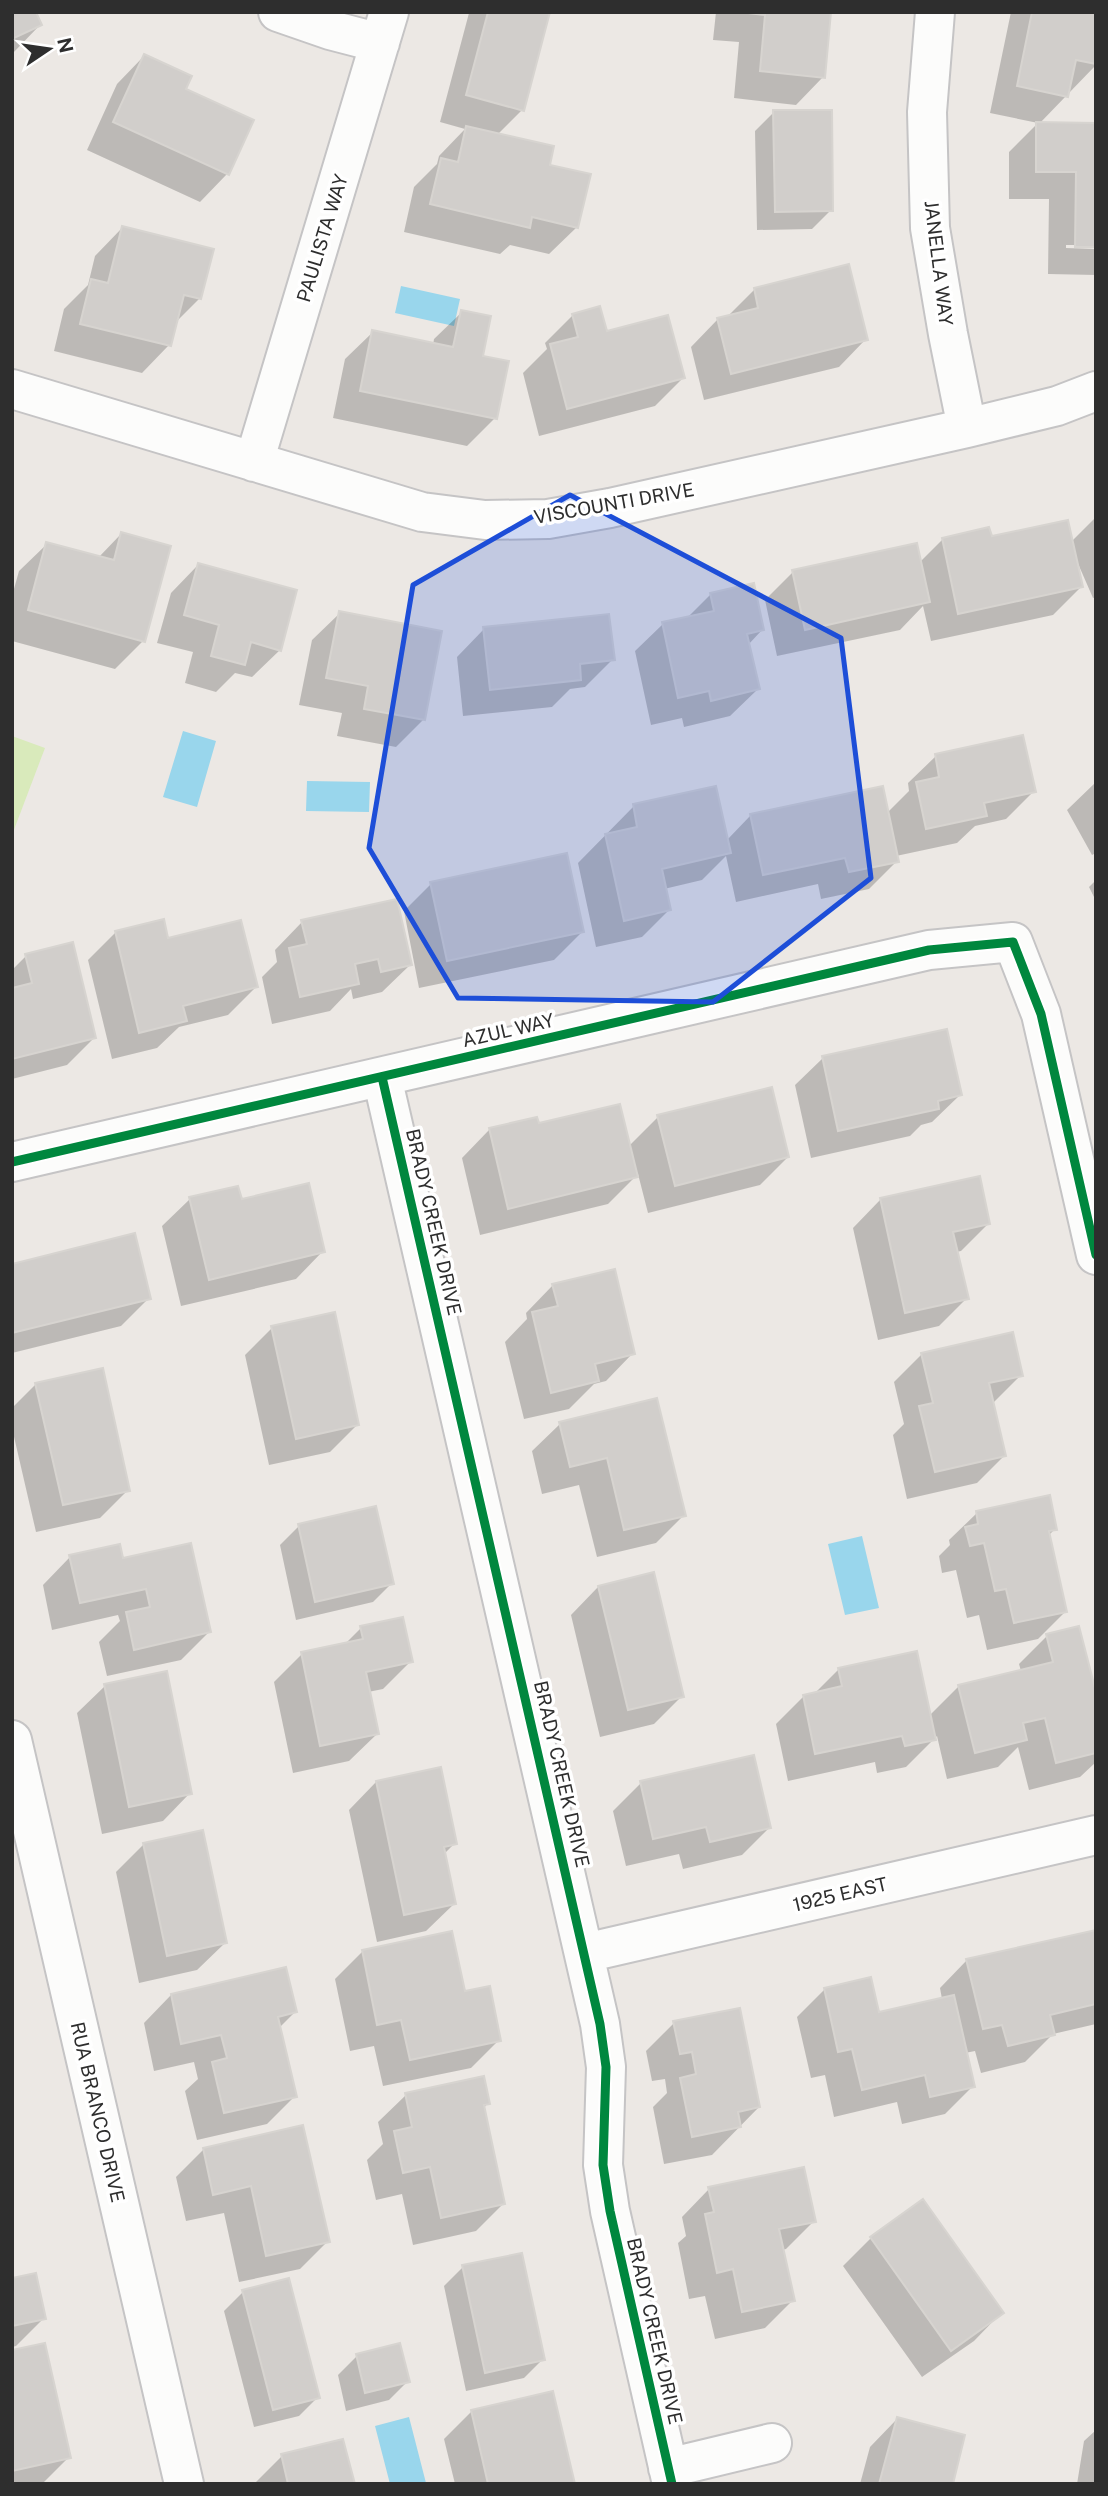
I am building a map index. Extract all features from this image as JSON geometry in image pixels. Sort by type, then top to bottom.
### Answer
[{"type":"street","points":[[278,12],[330,30],[385,28]]},
{"type":"street","name":"JANELLA WAY","points":[[935,12],[928,112],[930,228],[967,428]]},
{"type":"street","name":"PAULISTA WAY","points":[[254,462],[385,28]]},
{"type":"street","name":"VISCOUNTI DRIVE","points":[[12,389],[422,512],[485,520],[548,519],[623,505],[967,428],[1057,406],[1096,391]]},
{"type":"street","name":"AZUL WAY","points":[[12,1162],[929,950],[1013,942],[1041,1014],[1096,1255]]},
{"type":"street","name":"BRADY CREEK DRIVE","points":[[382,1077],[600,2024],[606,2067],[603,2165],[610,2211],[670,2476]]},
{"type":"street","name":"RUA BRANCO DRIVE","points":[[12,1740],[23,1836],[184,2484]]},
{"type":"street","name":"1925 EAST","points":[[585,1953],[1096,1835]]},
{"type":"street","points":[[670,2476],[772,2443]]},
{"type":"highlighted area","points":[[570,495],[841,638],[871,878],[713,1002],[458,998],[369,848],[413,585]]},
{"type":"green space","points":[[12,736],[45,748],[12,835]]},
{"type":"water","points":[[401,286],[460,299],[454,326],[395,313]]},
{"type":"water","points":[[183,731],[216,741],[197,807],[163,797]]},
{"type":"water","points":[[307,781],[370,782],[369,812],[306,811]]},
{"type":"water","points":[[862,1536],[879,1608],[845,1615],[828,1544]]},
{"type":"water","points":[[409,2417],[426,2483],[390,2484],[375,2426]]},
{"type":"building","points":[[12,12],[36,12],[42,25],[12,39]]},
{"type":"building","points":[[488,12],[550,12],[524,111],[466,95]]},
{"type":"building","points":[[740,12],[831,12],[825,78],[760,71],[765,15]]},
{"type":"building","points":[[1032,12],[1096,12],[1096,64],[1076,60],[1068,97],[1017,86]]},
{"type":"building","points":[[144,54],[192,76],[186,89],[254,120],[229,175],[113,122]]},
{"type":"building","points":[[773,110],[832,110],[833,211],[775,212]]},
{"type":"building","points":[[1036,122],[1096,123],[1096,247],[1075,247],[1076,172],[1036,172]]},
{"type":"building","points":[[466,126],[554,146],[550,165],[591,174],[578,228],[532,217],[530,228],[430,204],[441,158],[458,162]]},
{"type":"building","points":[[122,226],[214,249],[201,299],[184,295],[171,346],[80,324],[91,279],[108,283]]},
{"type":"building","points":[[849,264],[868,340],[731,374],[717,318],[758,308],[754,288]]},
{"type":"building","points":[[600,306],[607,331],[668,315],[685,378],[567,409],[550,344],[578,337],[572,314]]},
{"type":"building","points":[[461,310],[491,316],[483,356],[509,361],[497,419],[360,391],[372,330],[453,347]]},
{"type":"building","points":[[1068,520],[1083,587],[958,614],[942,538],[989,527],[992,536]]},
{"type":"building","points":[[121,532],[171,546],[145,642],[28,610],[46,542],[114,560]]},
{"type":"building","points":[[917,543],[930,602],[805,630],[792,570]]},
{"type":"building","points":[[198,563],[297,590],[281,651],[251,642],[245,665],[211,656],[219,625],[184,615]]},
{"type":"building","points":[[754,583],[764,630],[747,634],[760,689],[711,701],[709,691],[678,698],[662,622],[714,611],[710,593]]},
{"type":"building","points":[[339,611],[442,631],[425,720],[364,709],[368,686],[326,678]]},
{"type":"building","points":[[609,614],[615,660],[580,664],[581,680],[490,690],[483,627]]},
{"type":"building","points":[[1023,735],[1036,792],[984,803],[987,816],[926,829],[916,782],[939,777],[935,754]]},
{"type":"building","points":[[716,786],[731,853],[662,869],[671,910],[624,921],[605,834],[637,827],[633,804]]},
{"type":"building","points":[[883,786],[899,862],[849,872],[845,858],[763,875],[750,814]]},
{"type":"building","points":[[567,853],[584,932],[447,961],[430,882]]},
{"type":"building","points":[[397,899],[412,965],[381,972],[378,959],[355,964],[359,984],[300,997],[289,948],[307,944],[301,920]]},
{"type":"building","points":[[164,919],[168,938],[241,920],[258,987],[183,1006],[187,1021],[139,1033],[115,931]]},
{"type":"building","points":[[73,942],[96,1038],[12,1059],[12,988],[32,983],[25,954]]},
{"type":"building","points":[[947,1029],[962,1095],[938,1101],[939,1109],[838,1131],[822,1056]]},
{"type":"building","points":[[772,1087],[789,1157],[675,1186],[657,1115]]},
{"type":"building","points":[[620,1104],[638,1177],[508,1209],[489,1128],[537,1117],[539,1123]]},
{"type":"building","points":[[980,1176],[990,1224],[953,1232],[969,1299],[905,1313],[880,1198]]},
{"type":"building","points":[[309,1183],[325,1252],[209,1280],[189,1197],[238,1186],[242,1199]]},
{"type":"building","points":[[135,1233],[151,1299],[12,1333],[12,1264]]},
{"type":"building","points":[[615,1269],[635,1354],[595,1364],[599,1381],[551,1393],[532,1312],[558,1306],[552,1284]]},
{"type":"building","points":[[335,1312],[359,1425],[296,1439],[271,1326]]},
{"type":"building","points":[[1013,1332],[1023,1376],[989,1383],[1006,1456],[935,1472],[919,1406],[933,1403],[921,1353]]},
{"type":"building","points":[[103,1368],[130,1491],[63,1505],[35,1383]]},
{"type":"building","points":[[657,1398],[686,1516],[624,1530],[607,1458],[570,1467],[559,1422]]},
{"type":"building","points":[[1050,1495],[1057,1530],[1049,1531],[1067,1612],[1014,1623],[1006,1589],[995,1591],[984,1543],[970,1546],[965,1527],[978,1524],[976,1511]]},
{"type":"building","points":[[376,1506],[394,1584],[315,1602],[298,1524]]},
{"type":"building","points":[[191,1543],[211,1632],[134,1650],[126,1612],[150,1607],[146,1589],[80,1603],[69,1555],[120,1544],[123,1558]]},
{"type":"building","points":[[654,1572],[684,1697],[628,1710],[598,1586]]},
{"type":"building","points":[[403,1617],[413,1662],[366,1672],[379,1734],[320,1746],[301,1652],[363,1639],[360,1626]]},
{"type":"building","points":[[1079,1626],[1096,1692],[1096,1753],[1056,1763],[1045,1718],[1023,1723],[1027,1740],[975,1753],[958,1685],[1053,1662],[1046,1634]]},
{"type":"building","points":[[917,1651],[936,1740],[905,1746],[902,1736],[815,1754],[803,1695],[842,1686],[838,1668]]},
{"type":"building","points":[[167,1671],[192,1794],[129,1807],[104,1684]]},
{"type":"building","points":[[754,1755],[771,1828],[710,1842],[706,1827],[653,1839],[640,1781]]},
{"type":"building","points":[[441,1767],[457,1844],[444,1847],[456,1904],[404,1915],[376,1781]]},
{"type":"building","points":[[203,1830],[227,1943],[167,1956],[143,1843]]},
{"type":"building","points":[[1096,1930],[1096,2004],[1050,2015],[1055,2035],[1008,2046],[1002,2025],[983,2029],[966,1959]]},
{"type":"building","points":[[452,1931],[465,1991],[490,1986],[501,2041],[410,2060],[401,2020],[377,2025],[362,1950]]},
{"type":"building","points":[[286,1967],[297,2012],[278,2017],[297,2097],[224,2113],[212,2062],[227,2058],[221,2035],[181,2044],[171,1994]]},
{"type":"building","points":[[871,1977],[879,2012],[954,1995],[975,2087],[930,2097],[925,2075],[862,2090],[852,2049],[838,2052],[824,1988]]},
{"type":"building","points":[[740,2008],[760,2107],[738,2112],[741,2127],[692,2137],[680,2078],[696,2074],[692,2052],[680,2054],[673,2021]]},
{"type":"building","points":[[484,2076],[490,2104],[484,2105],[505,2204],[441,2218],[430,2167],[403,2173],[394,2131],[412,2127],[405,2093]]},
{"type":"building","points":[[303,2125],[330,2242],[266,2256],[251,2186],[213,2195],[203,2148]]},
{"type":"building","points":[[804,2167],[816,2222],[779,2229],[795,2301],[742,2312],[733,2269],[717,2273],[705,2214],[714,2212],[708,2187]]},
{"type":"building","points":[[923,2199],[1004,2313],[951,2351],[870,2237]]},
{"type":"building","points":[[522,2253],[545,2360],[485,2373],[462,2265]]},
{"type":"building","points":[[36,2273],[46,2319],[12,2326],[12,2278]]},
{"type":"building","points":[[289,2278],[320,2398],[273,2410],[242,2290]]},
{"type":"building","points":[[45,2343],[71,2458],[12,2471],[12,2350]]},
{"type":"building","points":[[400,2343],[410,2382],[365,2393],[356,2354]]},
{"type":"building","points":[[553,2391],[575,2484],[488,2484],[471,2410]]},
{"type":"building","points":[[897,2417],[965,2435],[953,2484],[879,2484]]},
{"type":"building","points":[[343,2439],[355,2484],[288,2484],[281,2454]]},
{"type":"cycle path","points":[[12,1162],[929,950],[1013,942],[1041,1014],[1096,1255]]},
{"type":"cycle path","points":[[382,1077],[600,2024],[606,2067],[603,2165],[610,2211],[672,2484]]}]
